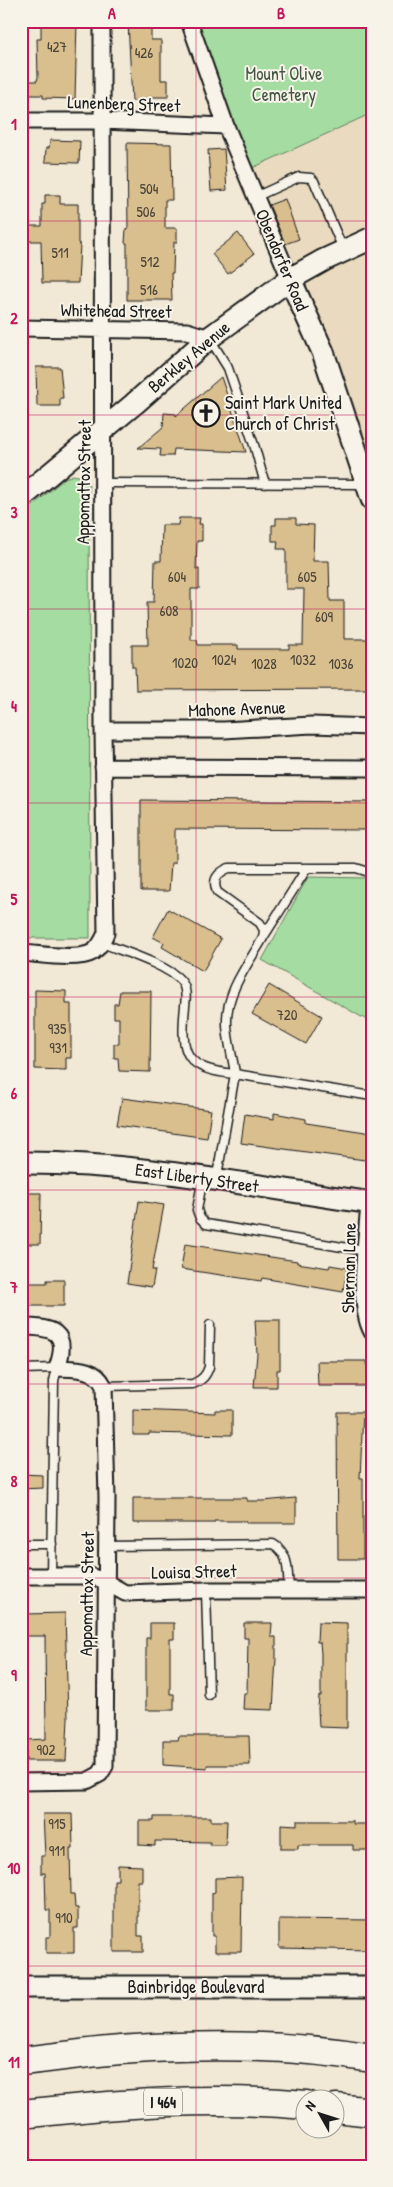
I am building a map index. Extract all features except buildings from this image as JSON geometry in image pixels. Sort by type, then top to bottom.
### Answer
[{"type":"highway","points":[[21,2061],[136,2049],[231,2047],[304,2050],[372,2058]]},
{"type":"highway","name":"I 464","points":[[21,2114],[127,2104],[200,2100],[258,2100],[296,2104]]},
{"type":"highway","points":[[346,2109],[372,2112]]},
{"type":"street","name":"Appomattox Street","points":[[102,21],[101,241],[104,329],[102,483],[103,767],[106,932],[102,943]]},
{"type":"street","name":"Obendorfer Road","points":[[189,21],[226,126],[290,279],[323,352],[369,492]]},
{"type":"street","name":"Lunenberg Street","points":[[21,121],[102,121],[226,126]]},
{"type":"street","name":"Berkley Avenue","points":[[21,498],[208,338],[290,279],[372,238]]},
{"type":"street","name":"Whitehead Street","points":[[21,328],[187,331],[208,338]]},
{"type":"street","name":"Mahone Avenue","points":[[103,730],[224,730],[312,725],[372,727]]},
{"type":"street","points":[[103,767],[372,768]]},
{"type":"street","points":[[21,953],[81,956],[91,953],[102,943]]},
{"type":"street","name":"East Liberty Street","points":[[21,1163],[63,1162],[113,1166],[370,1203]]},
{"type":"street","name":"Sherman Lane","points":[[370,1203],[364,1305],[367,1324],[372,1332]]},
{"type":"street","points":[[21,1327],[45,1327],[53,1331],[61,1344],[60,1360],[57,1368],[85,1370],[95,1374],[104,1386]]},
{"type":"street","name":"Appomattox Street","points":[[21,1782],[87,1781],[100,1774],[105,1766],[106,1546],[104,1386]]},
{"type":"street","name":"Louisa Street","points":[[21,1576],[90,1576],[125,1592],[289,1589],[372,1590]]},
{"type":"street","name":"Bainbridge Boulevard","points":[[21,1987],[372,1987]]},
{"type":"lane","points":[[255,196],[299,177],[311,178],[344,251]]},
{"type":"lane","points":[[208,338],[228,368],[265,484]]},
{"type":"lane","points":[[102,483],[265,484],[369,492]]},
{"type":"lane","points":[[263,938],[264,930],[260,923],[218,892],[215,886],[216,878],[221,871],[229,868],[356,868],[372,873]]},
{"type":"lane","points":[[311,868],[263,938],[234,988],[227,1020],[236,1074],[218,1170],[201,1188],[197,1210],[200,1218],[206,1224],[366,1251]]},
{"type":"lane","points":[[102,943],[145,960],[175,975],[182,982],[186,993],[183,1021],[185,1050],[194,1064],[202,1068],[372,1096]]},
{"type":"lane","points":[[104,1386],[194,1384],[201,1380],[207,1374],[209,1367],[210,1325]]},
{"type":"lane","points":[[21,1369],[57,1368],[54,1381],[51,1576]]},
{"type":"lane","points":[[21,1544],[52,1544]]},
{"type":"lane","points":[[106,1546],[273,1544],[281,1549],[286,1557],[289,1589]]},
{"type":"lane","points":[[206,1590],[209,1695]]},
{"type":"shaded area","points":[[372,113],[372,469],[248,170]]},
{"type":"green space","name":"Mount Olive Cemetery","points":[[195,21],[372,21],[372,113],[248,170]]},
{"type":"green space","points":[[73,475],[84,477],[89,485],[90,938],[21,938],[21,516],[65,478]]},
{"type":"green space","points":[[308,877],[372,878],[372,1023],[262,960]]},
{"type":"place","name":"Saint Mark United Church of Christ","points":[[206,413]]}]
